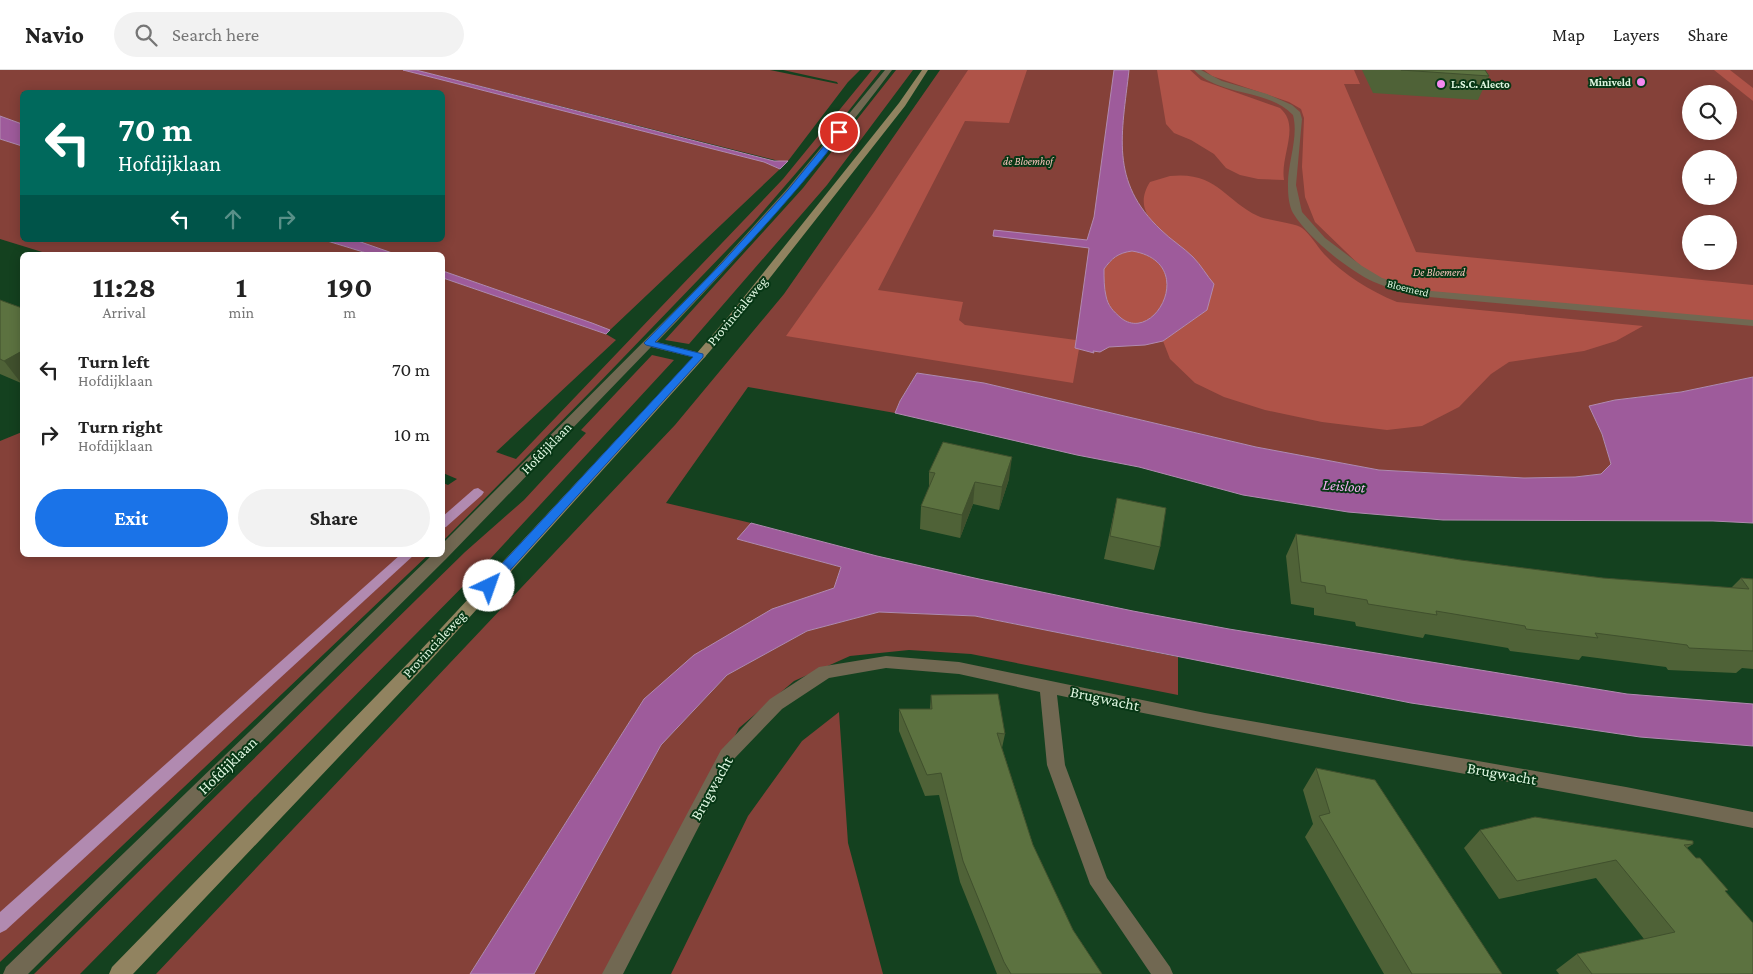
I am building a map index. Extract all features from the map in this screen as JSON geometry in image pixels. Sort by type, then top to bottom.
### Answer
[{"type":"main road","name":"Provincialeweg","points":[[119,974],[423,658],[700,356],[732,319],[878,135],[925,70]]},
{"type":"street","name":"Hofdijklaan","points":[[445,551],[710,280],[790,192],[889,70]]},
{"type":"street","name":"Bloemerd","points":[[1197,70],[1202,76],[1214,81],[1285,103],[1297,114],[1299,124],[1292,185],[1297,211],[1310,228],[1348,262],[1378,280],[1418,293],[1753,323]]},
{"type":"street","points":[[649,343],[700,356]]},
{"type":"street","name":"Hofdijklaan","points":[[13,974],[439,557]]},
{"type":"street","name":"Brugwacht","points":[[612,974],[727,755],[776,704],[826,672],[886,662],[959,668],[1205,720],[1626,795],[1753,820]]},
{"type":"street","points":[[1048,686],[1056,765],[1100,884],[1163,974]]},
{"type":"green space","points":[[0,70],[403,70],[764,162],[780,169],[610,330],[445,272],[445,252],[389,252],[361,242],[445,242],[445,90],[20,90],[20,123],[0,116]]},
{"type":"green space","points":[[416,70],[770,70],[838,84],[837,82],[783,70],[860,70],[848,82],[788,161],[783,162]]},
{"type":"green space","points":[[872,70],[881,70],[835,128],[753,223],[445,539],[445,484],[448,485],[457,479],[445,474],[445,279],[606,334],[616,340],[496,452],[516,459],[783,179]]},
{"type":"green space","points":[[896,70],[913,70],[827,185],[689,344],[665,340],[803,188]]},
{"type":"green space","name":"De Bloemerd","points":[[940,70],[1753,70],[1753,377],[1681,392],[1615,400],[1590,407],[1602,434],[1611,464],[1601,474],[1575,477],[1524,478],[1379,470],[1256,447],[984,383],[917,373],[895,413],[748,387],[666,503],[751,523],[738,539],[841,567],[834,589],[772,609],[644,699],[470,974],[156,974],[675,425],[784,294]]},
{"type":"green space","points":[[968,70],[1027,70],[1009,123],[965,121],[878,290],[963,302],[959,320],[965,325],[1076,340],[1075,348],[1079,349],[1073,383],[786,336],[874,212]]},
{"type":"green space","points":[[1157,70],[1190,70],[1201,80],[1280,108],[1286,115],[1289,123],[1284,180],[1258,179],[1240,175],[1226,168],[1214,154],[1191,140],[1174,133],[1166,124]]},
{"type":"green space","points":[[1204,70],[1354,70],[1360,84],[1344,84],[1416,252],[1753,285],[1753,321],[1401,289],[1374,279],[1315,222],[1305,197],[1302,167],[1304,118],[1301,109],[1289,102],[1212,76]]},
{"type":"green space","points":[[1714,70],[1730,70],[1753,88],[1753,101],[1737,88],[1737,85],[1733,85]]},
{"type":"green space","points":[[0,139],[20,145],[20,242],[330,242],[363,252],[42,252],[0,239]]},
{"type":"green space","points":[[1170,176],[1186,176],[1210,182],[1258,216],[1299,226],[1311,237],[1324,254],[1349,276],[1367,288],[1397,302],[1643,326],[1616,341],[1584,351],[1509,362],[1491,374],[1459,407],[1422,426],[1387,430],[1322,422],[1265,410],[1224,397],[1195,383],[1170,359],[1163,341],[1207,310],[1199,274],[1192,257],[1150,219],[1146,211],[1145,193],[1150,182]]},
{"type":"green space","points":[[1132,251],[1152,258],[1163,270],[1167,284],[1164,299],[1157,312],[1146,320],[1134,323],[1121,318],[1111,308],[1106,296],[1104,279],[1104,269],[1110,262],[1119,255]]},
{"type":"green space","points":[[652,355],[674,360],[491,558],[80,974],[34,974],[465,552],[524,500],[586,433],[581,430]]},
{"type":"green space","points":[[20,433],[20,557],[426,557],[0,962],[0,441]]},
{"type":"green space","points":[[879,612],[975,616],[1178,657],[1178,695],[971,654],[909,650],[850,656],[794,681],[739,728],[612,974],[534,974],[661,745],[727,675],[807,631]]},
{"type":"green space","points":[[839,712],[848,843],[883,974],[671,974],[748,816],[802,741]]},
{"type":"water","points":[[403,70],[416,70],[774,161],[788,161],[780,169],[764,162]]},
{"type":"water","points":[[1114,70],[1129,70],[1122,136],[1126,175],[1133,193],[1144,212],[1165,234],[1199,263],[1214,284],[1207,310],[1163,341],[1145,345],[1109,347],[1100,352],[1093,351],[1094,353],[1075,348],[1089,248],[993,236],[994,230],[1087,240],[1094,217]],"holes":[[[1132,251],[1152,258],[1163,270],[1167,284],[1164,299],[1157,312],[1146,320],[1134,323],[1121,318],[1113,311],[1107,300],[1104,269],[1116,257],[1127,252]]]},
{"type":"water","points":[[0,116],[20,123],[20,145],[0,139]]},
{"type":"water","points":[[331,242],[361,242],[389,252],[363,252]]},
{"type":"water","points":[[445,272],[610,330],[606,334],[445,279]]},
{"type":"water","name":"Leisloot","points":[[917,373],[984,383],[1256,447],[1379,470],[1524,478],[1575,477],[1601,474],[1611,464],[1602,434],[1589,406],[1615,400],[1681,392],[1753,377],[1753,523],[1713,521],[1443,520],[1348,512],[1243,495],[1139,467],[1077,455],[895,413]]},
{"type":"water","points":[[751,523],[877,556],[979,579],[1229,629],[1627,694],[1753,704],[1753,746],[1640,737],[1411,703],[975,616],[879,612],[807,631],[727,675],[661,745],[534,974],[470,974],[644,699],[694,655],[772,609],[834,588],[841,567],[737,539]]},
{"type":"building","points":[[1401,70],[1485,70],[1489,76]]},
{"type":"building","points":[[0,300],[20,307],[20,352],[4,361],[0,359]]},
{"type":"building","points":[[943,442],[1012,457],[1002,487],[975,482],[962,515],[921,506],[935,473],[929,472]]},
{"type":"building","points":[[1117,498],[1166,508],[1160,547],[1110,536]]},
{"type":"building","points":[[1296,534],[1461,560],[1603,578],[1749,589],[1741,578],[1753,579],[1753,651],[1689,648],[1687,645],[1595,633],[1598,638],[1526,629],[1525,626],[1436,611],[1437,615],[1368,604],[1367,600],[1326,593],[1325,586],[1301,582]]},
{"type":"building","points":[[998,694],[1005,734],[997,733],[1033,845],[1073,930],[1102,974],[1011,974],[1004,962],[963,861],[941,773],[927,775],[899,709],[932,709],[931,695]]},
{"type":"building","points":[[1316,768],[1375,780],[1502,974],[1412,974],[1319,816],[1330,813]]},
{"type":"building","points":[[1535,817],[1693,841],[1693,844],[1684,845],[1696,858],[1700,858],[1753,923],[1753,974],[1592,974],[1577,954],[1675,932],[1616,860],[1517,881],[1480,830]]},
{"type":"waterway","points":[[445,521],[478,492]]},
{"type":"waterway","points":[[0,924],[406,557]]},
{"type":"place","name":"Miniveld","points":[[1641,82]]},
{"type":"place","name":"L.S.C. Alecto","points":[[1441,84]]},
{"type":"route","points":[[489,586],[700,356],[649,343],[724,266],[790,192],[839,132]]},
{"type":"park label","name":"de Bloemhof","points":[[1028,161]]}]
